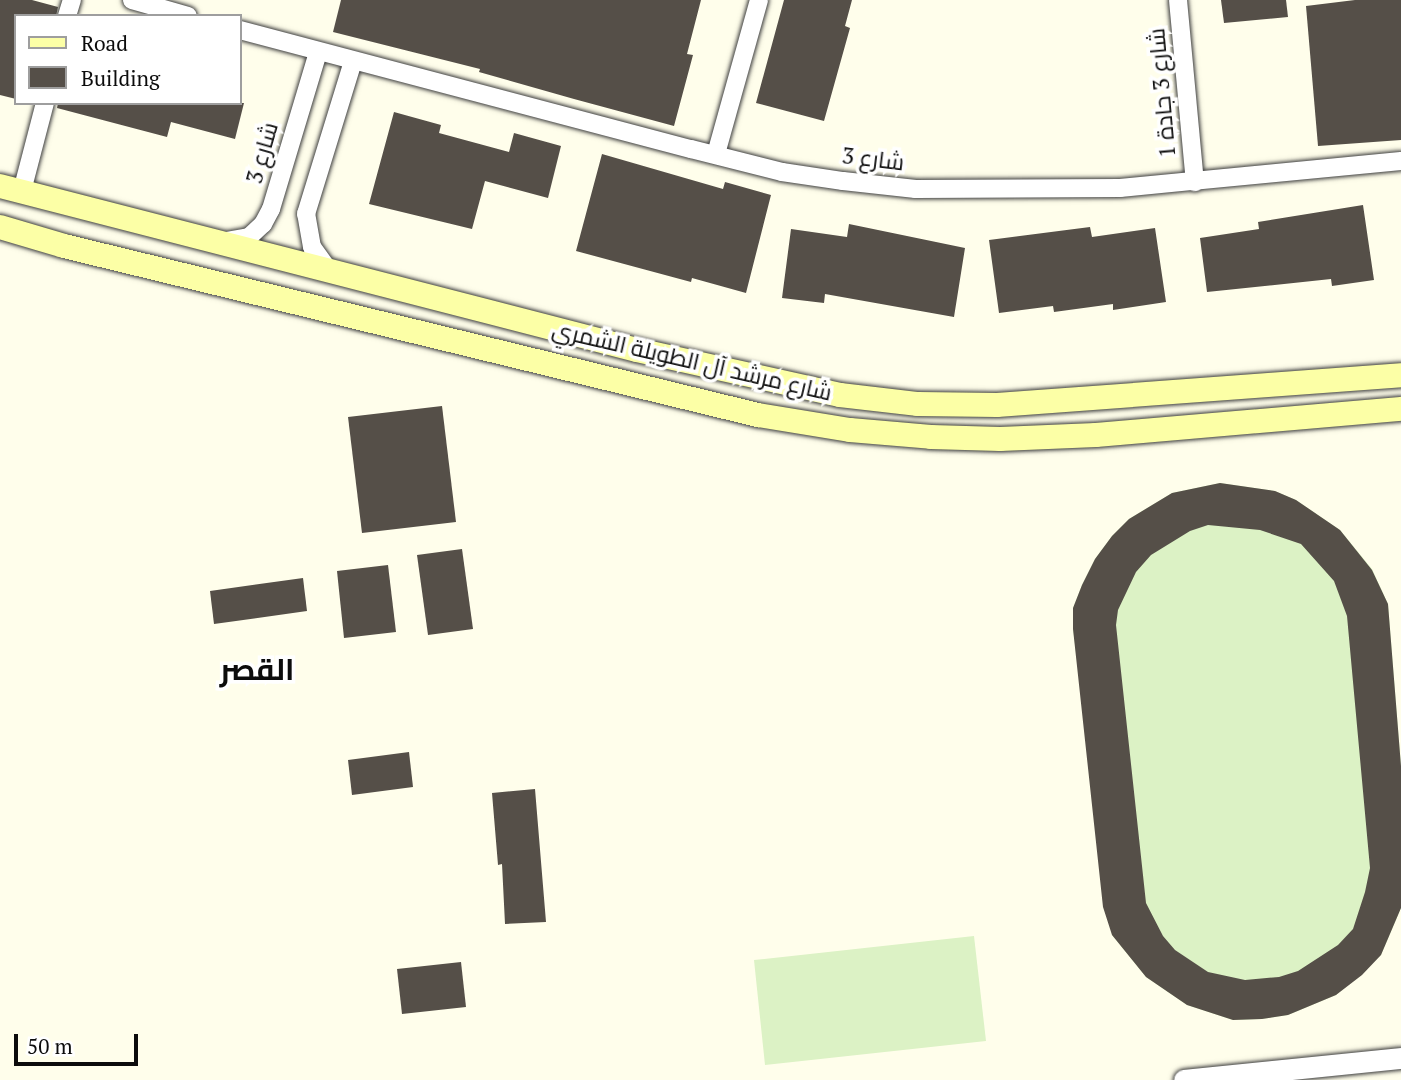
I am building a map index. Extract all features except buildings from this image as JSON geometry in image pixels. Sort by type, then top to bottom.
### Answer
[{"type":"main road","name":"شارع مرشد آل الطويلة الشمري","points":[[7,190],[224,242],[744,376],[840,395],[918,404],[997,405],[1401,375]]},
{"type":"main road","name":"شارع مرشد آل الطويلة الشمري","points":[[0,227],[64,246],[758,415],[850,430],[931,438],[1000,439],[1096,435],[1401,409]]},
{"type":"main road","points":[[495,349],[523,349],[572,362],[588,351],[590,338]]},
{"type":"main road","points":[[1256,421],[1270,410],[1317,401],[1320,389],[1310,382]]},
{"type":"main road","points":[[1360,413],[1358,403],[1365,394],[1401,389]]},
{"type":"street","points":[[132,0],[181,14]]},
{"type":"street","points":[[716,154],[759,0]]},
{"type":"street","name":"شارع 3 جادة 1","points":[[1178,0],[1195,182]]},
{"type":"street","name":"شارع 3","points":[[242,31],[782,172],[916,188],[1094,188],[1195,182],[1401,161]]},
{"type":"street","name":"شارع 3","points":[[224,242],[249,237],[263,224],[271,209],[318,52]]},
{"type":"street","points":[[328,269],[312,247],[306,214],[353,61]]},
{"type":"street","points":[[7,190],[44,105]]},
{"type":"street","points":[[1184,1080],[1399,1060]]},
{"type":"green space","points":[[1220,483],[1275,491],[1296,500],[1340,530],[1372,569],[1388,604],[1401,766],[1401,908],[1381,955],[1336,995],[1288,1015],[1262,1019],[1233,1020],[1187,1005],[1146,977],[1112,935],[1073,629],[1073,608],[1095,559],[1129,519],[1172,493]]},
{"type":"green space","points":[[974,936],[986,1041],[765,1065],[754,960]]},
{"type":"district","name":"القصر","points":[[257,669]]}]
